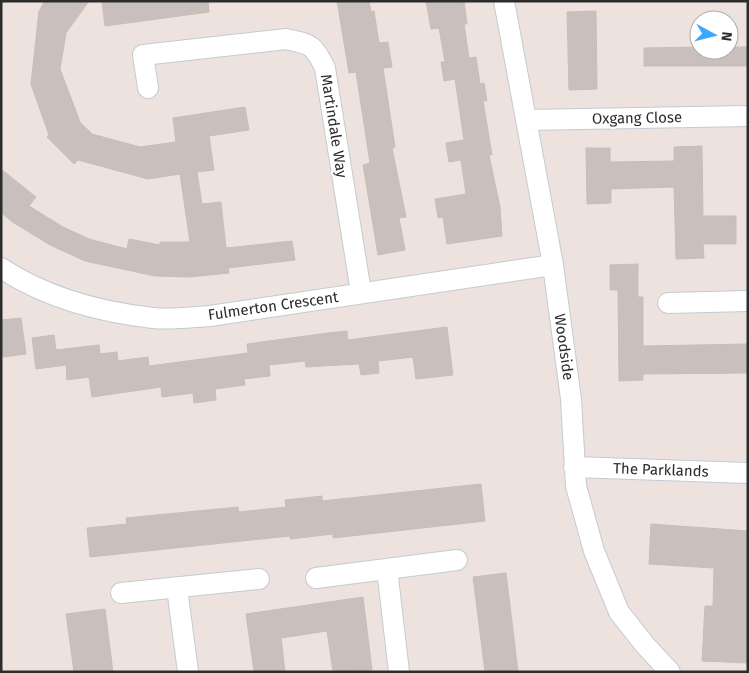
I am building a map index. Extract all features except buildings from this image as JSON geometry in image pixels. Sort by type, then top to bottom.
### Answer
[{"type":"street","name":"Woodside","points":[[504,1],[553,265],[571,399],[576,486],[594,551],[619,612],[645,645],[670,672]]},
{"type":"street","name":"Martindale Way","points":[[148,88],[143,55],[286,38],[304,43],[316,49],[324,68],[361,292]]},
{"type":"street","name":"Oxgang Close","points":[[526,120],[748,116]]},
{"type":"street","name":"Fulmerton Crescent","points":[[1,268],[60,297],[100,309],[154,318],[210,316],[361,292],[553,265]]},
{"type":"street","points":[[668,303],[748,302]]},
{"type":"street","name":"The Parklands","points":[[574,467],[748,473]]},
{"type":"street","points":[[316,578],[458,560]]},
{"type":"street","points":[[387,569],[399,672]]},
{"type":"street","points":[[121,593],[259,579]]},
{"type":"street","points":[[177,588],[188,672]]}]
